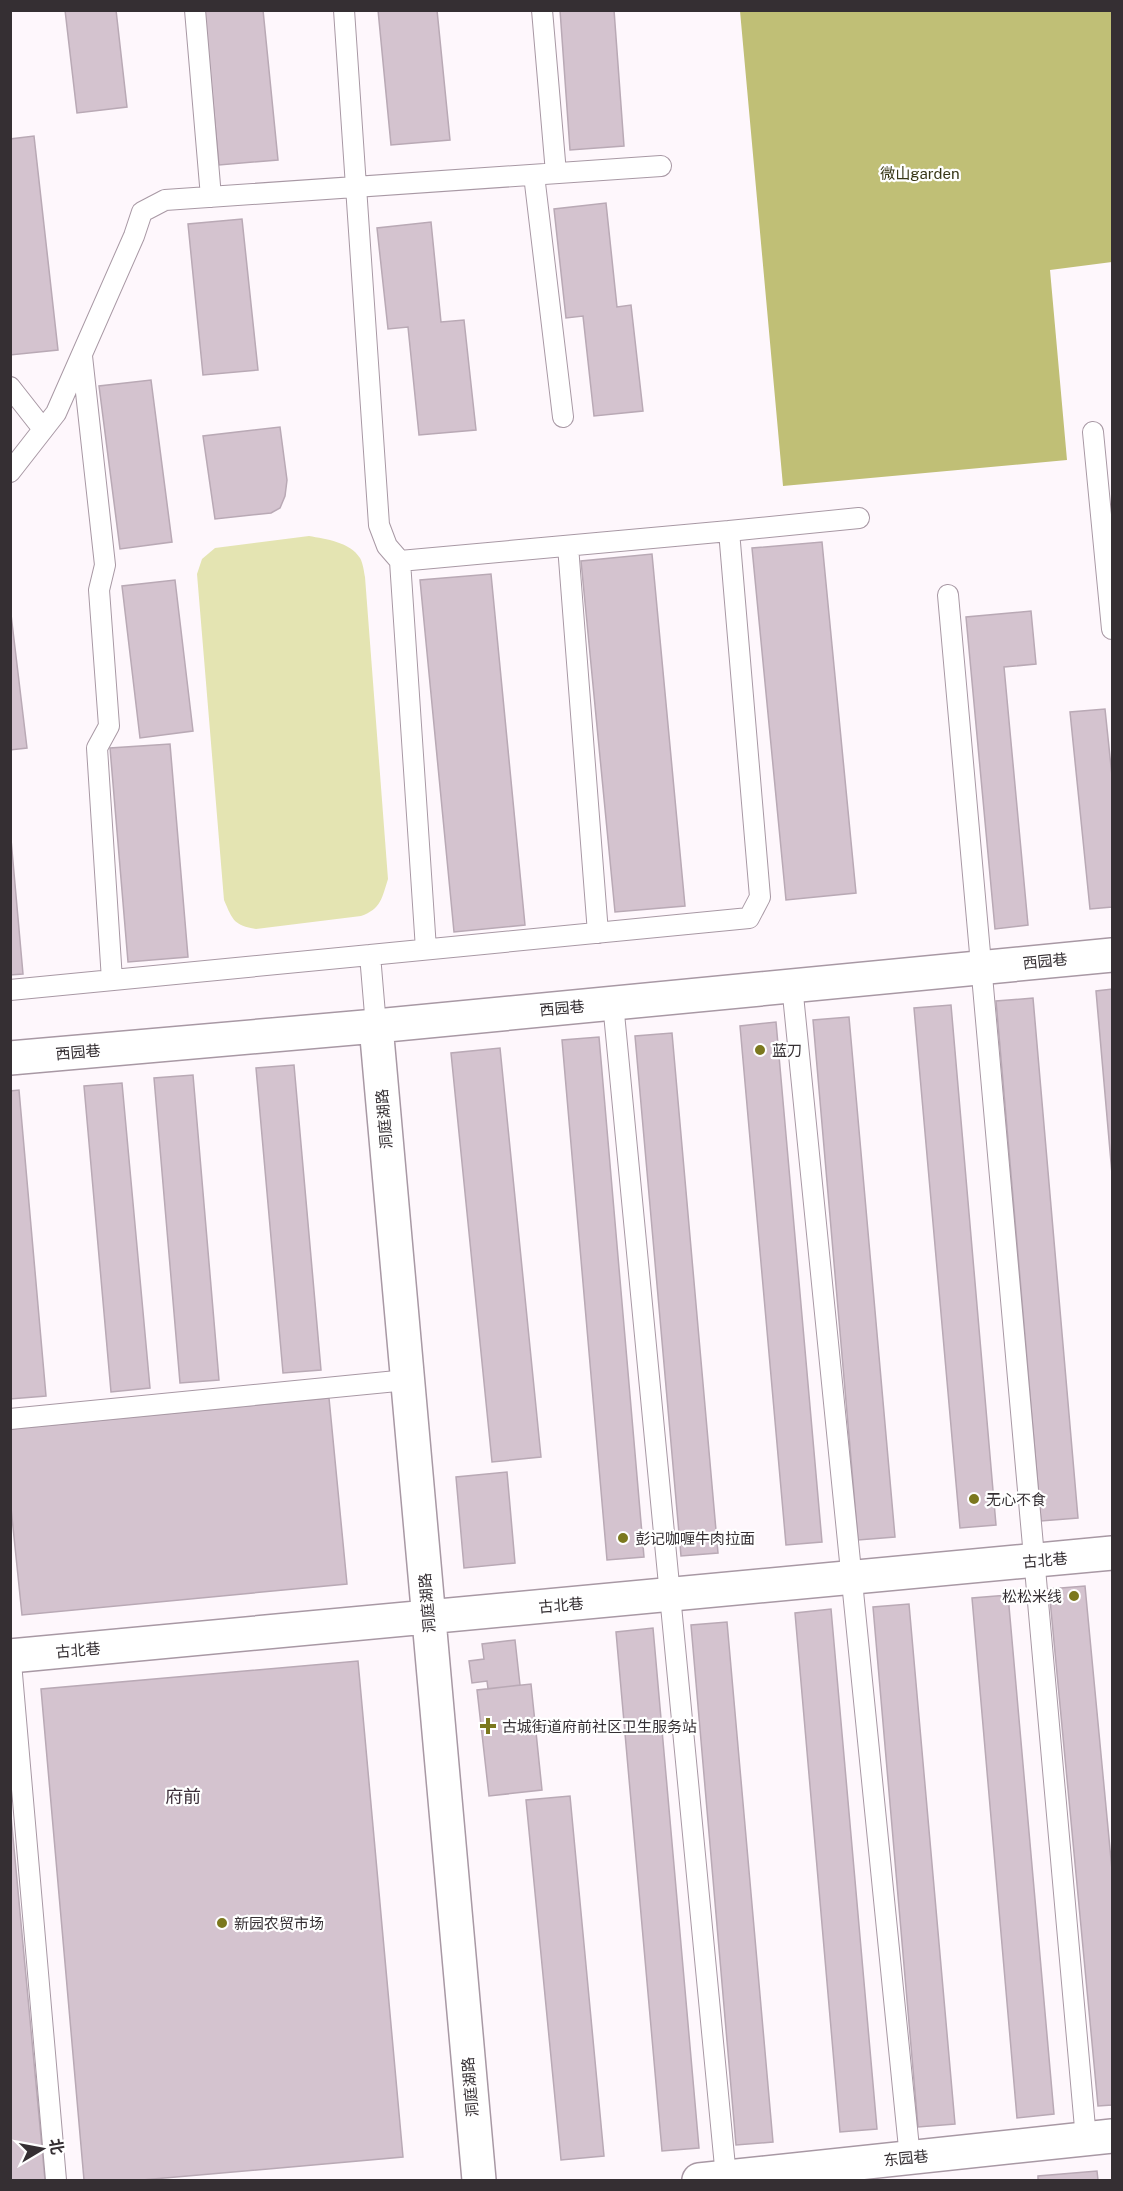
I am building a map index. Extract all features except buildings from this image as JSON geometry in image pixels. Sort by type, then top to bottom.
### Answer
[{"type":"street","name":"西园巷","points":[[10,1058],[376,1026],[1113,954]]},
{"type":"street","name":"洞庭湖路","points":[[376,1026],[478,2181]]},
{"type":"street","name":"古北巷","points":[[11,1656],[1113,1553]]},
{"type":"street","name":"东园巷","points":[[712,2179],[1099,2137]]},
{"type":"lane","points":[[195,10],[211,197]]},
{"type":"lane","points":[[344,10],[379,525],[387,546],[400,561],[426,949]]},
{"type":"lane","points":[[542,10],[556,173]]},
{"type":"lane","points":[[10,472],[56,413],[134,236],[142,212],[165,200],[662,166]]},
{"type":"lane","points":[[534,175],[563,417]]},
{"type":"lane","points":[[82,353],[105,566],[99,590],[109,726],[97,748],[112,980]]},
{"type":"lane","points":[[10,387],[44,429]]},
{"type":"lane","points":[[1093,432],[1113,629]]},
{"type":"lane","points":[[400,561],[859,518]]},
{"type":"lane","points":[[10,990],[749,918],[760,897],[729,531]]},
{"type":"lane","points":[[568,546],[598,933]]},
{"type":"lane","points":[[948,595],[1034,1561],[1099,2137]]},
{"type":"lane","points":[[370,955],[376,1026]]},
{"type":"lane","points":[[792,986],[910,2158]]},
{"type":"lane","points":[[613,1003],[670,1594],[712,2179]]},
{"type":"lane","points":[[10,1419],[407,1380]]},
{"type":"lane","points":[[10,1651],[56,2181]]},
{"type":"green space","name":"微山garden","points":[[740,11],[1112,11],[1112,262],[1050,270],[1067,460],[783,486]]},
{"type":"green space","points":[[309,536],[337,542],[350,548],[360,558],[363,568],[388,879],[377,906],[361,916],[256,929],[243,926],[235,921],[224,900],[197,574],[202,559],[215,548]]},
{"type":"place","name":"蓝刀","points":[[760,1050]]},
{"type":"place","name":"无心不食","points":[[974,1499]]},
{"type":"place","name":"彭记咖喱牛肉拉面","points":[[623,1538]]},
{"type":"place","name":"松松米线","points":[[1074,1596]]},
{"type":"place","name":"古城街道府前社区卫生服务站","points":[[488,1726]]},
{"type":"place","name":"新园农贸市场","points":[[222,1923]]},
{"type":"district","name":"府前","points":[[183,1796]]}]
